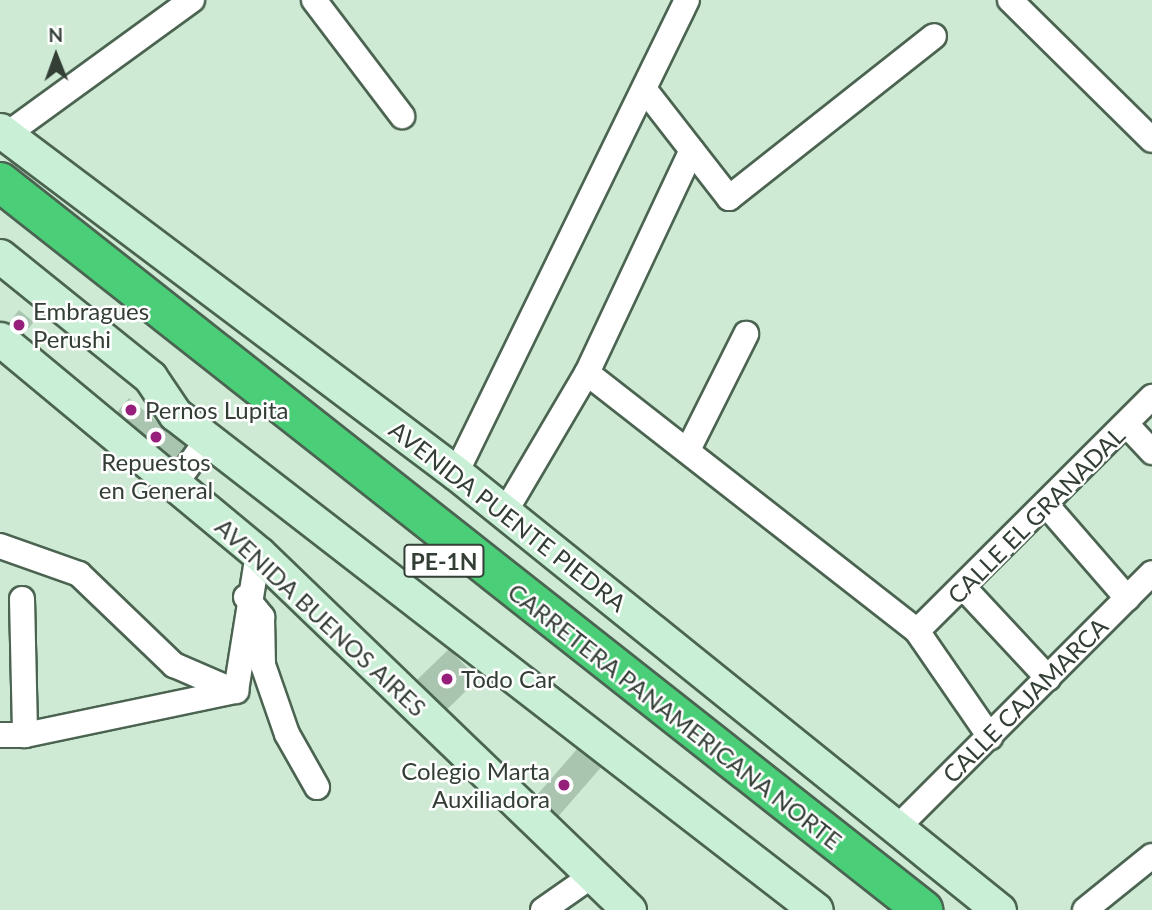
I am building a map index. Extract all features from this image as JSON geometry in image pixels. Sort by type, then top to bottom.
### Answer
[{"type":"highway","name":"CARRETERA PANAMERICANA NORTE","points":[[0,182],[923,910]]},
{"type":"highway","name":"CARRETERA PANAMERICANA NORTE","points":[[0,213],[888,910]]},
{"type":"main road","name":"AVENIDA PUENTE PIEDRA","points":[[3,133],[456,473],[999,910]]},
{"type":"main road","points":[[0,256],[150,377],[175,414],[816,910]]},
{"type":"main road","name":"AVENIDA BUENOS AIRES","points":[[0,339],[258,553],[629,910]]},
{"type":"street","points":[[3,133],[192,0]]},
{"type":"street","points":[[314,0],[402,116]]},
{"type":"street","points":[[456,473],[687,0]]},
{"type":"street","points":[[1010,0],[1152,140]]},
{"type":"street","points":[[645,90],[729,198],[934,36]]},
{"type":"street","points":[[505,512],[587,373],[692,150]]},
{"type":"street","points":[[688,450],[746,334]]},
{"type":"street","points":[[587,373],[917,631],[990,737]]},
{"type":"street","name":"CALLE EL GRANADAL","points":[[917,631],[965,589],[1152,397]]},
{"type":"street","points":[[1127,425],[1152,452]]},
{"type":"street","points":[[175,484],[208,439]]},
{"type":"street","points":[[1048,506],[1127,598]]},
{"type":"street","points":[[0,546],[79,574],[174,665],[236,691]]},
{"type":"street","points":[[236,691],[247,597],[258,553]]},
{"type":"street","name":"CALLE CAJAMARCA","points":[[898,827],[1152,573]]},
{"type":"street","points":[[965,589],[1048,678]]},
{"type":"street","points":[[247,597],[262,617],[263,666],[286,734],[317,787]]},
{"type":"street","points":[[22,599],[25,735]]},
{"type":"street","points":[[0,734],[25,735],[236,691]]},
{"type":"street","points":[[1085,910],[1152,856]]},
{"type":"street","points":[[543,910],[593,875]]},
{"type":"building","name":"Embragues Perushi","points":[[19,310],[34,322],[19,341],[4,329]]},
{"type":"building","points":[[129,398],[189,448],[173,467],[114,416]]},
{"type":"building","name":"Todo Car","points":[[449,649],[478,679],[446,710],[417,680]]},
{"type":"building","name":"Colegio Marta Auxiliadora","points":[[578,748],[601,768],[553,823],[530,803]]},
{"type":"place","name":"Embragues Perushi","points":[[19,325]]},
{"type":"place","name":"Pernos Lupita","points":[[131,410]]},
{"type":"place","name":"Repuestos en General","points":[[156,437]]},
{"type":"place","name":"Todo Car","points":[[447,679]]},
{"type":"place","name":"Colegio Marta Auxiliadora","points":[[564,785]]}]
